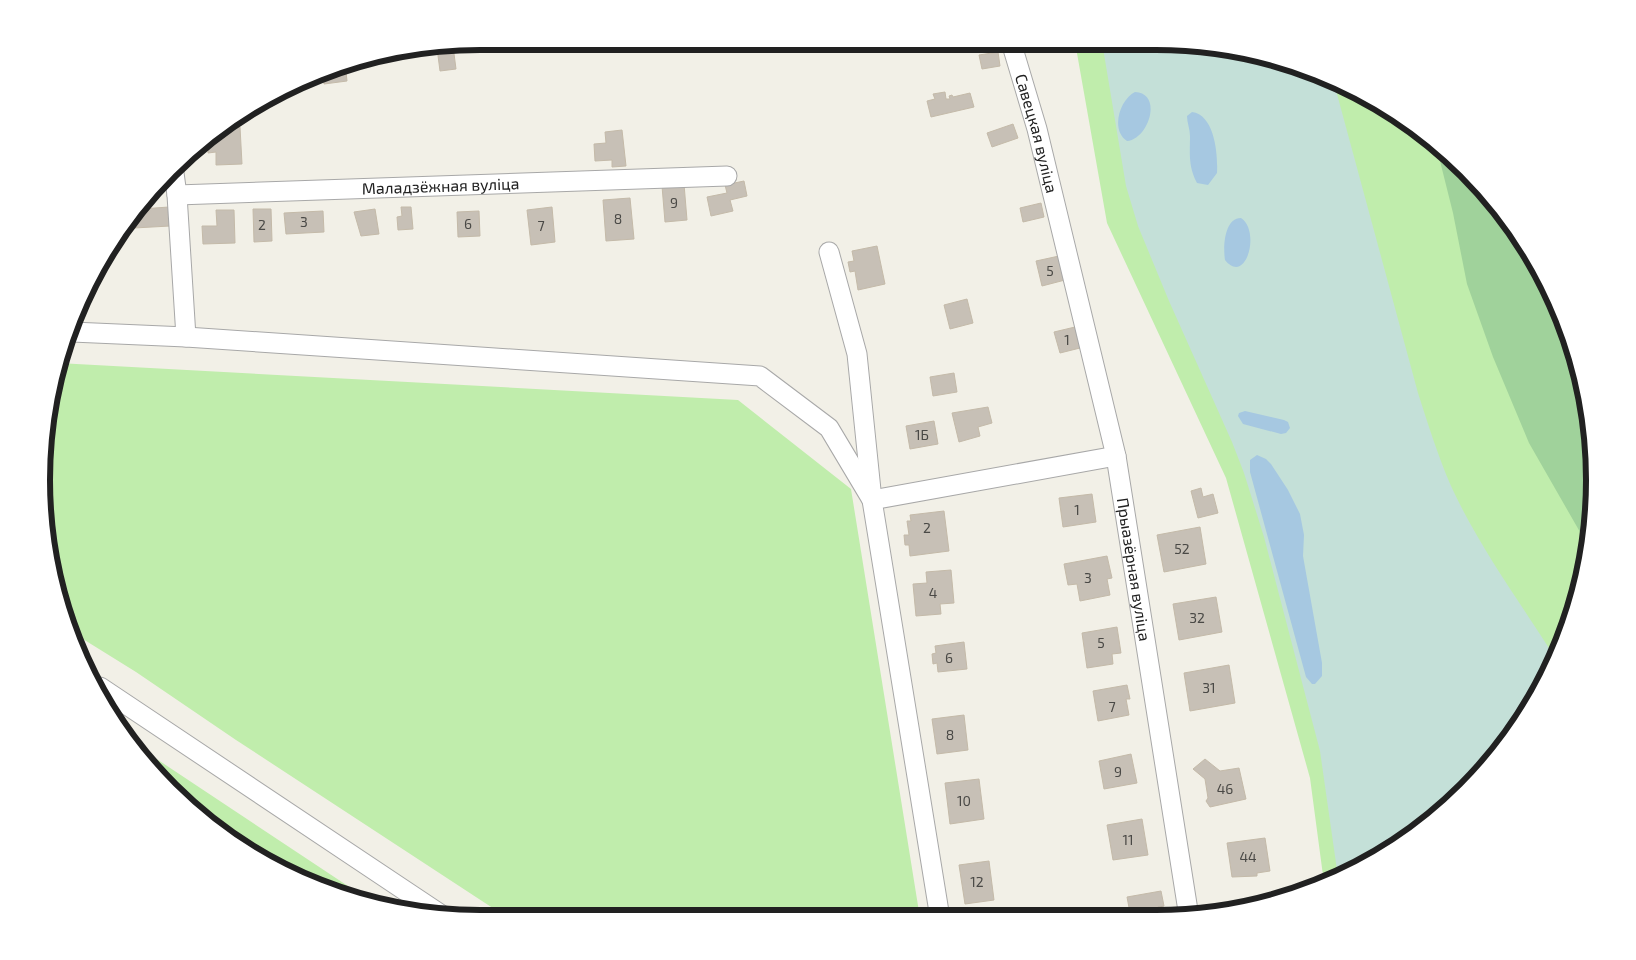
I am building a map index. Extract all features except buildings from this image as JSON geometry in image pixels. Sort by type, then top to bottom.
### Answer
[{"type":"street","name":"Савецкая вуліца","points":[[1014,50],[1037,129],[1061,226]]},
{"type":"street","name":"Маладзёжная вуліца","points":[[177,195],[727,176]]},
{"type":"street","points":[[175,178],[186,337]]},
{"type":"street","name":"Прыазёрная вуліца","points":[[1061,226],[1116,456],[1188,909]]},
{"type":"street","points":[[829,252],[856,354],[872,500],[939,910]]},
{"type":"street","points":[[77,332],[186,337],[760,376],[829,428],[872,500]]},
{"type":"street","points":[[872,500],[1116,456]]},
{"type":"street","points":[[106,691],[429,907]]},
{"type":"green space","points":[[1076,50],[1184,51],[1240,58],[1267,65],[1294,73],[1346,94],[1395,122],[1440,157],[1479,196],[1514,241],[1542,290],[1563,342],[1578,396],[1582,424],[1586,480],[1585,508],[1578,564],[1571,591],[1563,618],[1542,670],[1514,719],[1497,742],[1479,764],[1440,803],[1395,838],[1346,866],[1323,876],[1310,778],[1226,478],[1107,223]]},
{"type":"green space","points":[[1439,156],[1479,196],[1514,241],[1542,290],[1553,315],[1571,369],[1578,396],[1582,424],[1586,480],[1582,536],[1529,443],[1493,357],[1467,284],[1453,213]]},
{"type":"green space","points":[[67,363],[738,400],[851,489],[919,910],[496,910],[236,740],[136,672],[80,637],[58,564],[51,508],[51,452],[58,396]]},
{"type":"green space","points":[[148,754],[355,891],[290,866],[241,838],[196,803]]},
{"type":"shaded area","points":[[1103,50],[1184,51],[1240,58],[1294,73],[1336,89],[1418,393],[1433,440],[1451,486],[1474,531],[1551,651],[1542,670],[1514,719],[1479,764],[1460,784],[1440,803],[1395,838],[1337,870],[1320,751],[1264,537],[1232,442],[1169,301],[1138,226],[1126,186]]},
{"type":"shaded area","points":[[1135,92],[1144,94],[1149,100],[1151,107],[1150,116],[1147,125],[1141,133],[1127,141],[1119,130],[1119,115],[1125,101]]},
{"type":"shaded area","points":[[1192,112],[1206,120],[1214,137],[1217,173],[1208,185],[1197,183],[1191,165],[1190,133],[1187,116]]},
{"type":"shaded area","points":[[1241,218],[1247,225],[1250,234],[1250,244],[1245,262],[1239,266],[1233,266],[1225,260],[1226,235],[1231,223],[1235,219]]},
{"type":"shaded area","points":[[1245,411],[1284,420],[1288,422],[1290,428],[1286,433],[1281,434],[1243,424],[1238,416],[1239,413]]},
{"type":"shaded area","points":[[1257,455],[1266,459],[1271,464],[1288,490],[1300,514],[1304,535],[1303,556],[1322,663],[1322,676],[1315,684],[1312,684],[1306,677],[1250,472],[1250,460]]}]
